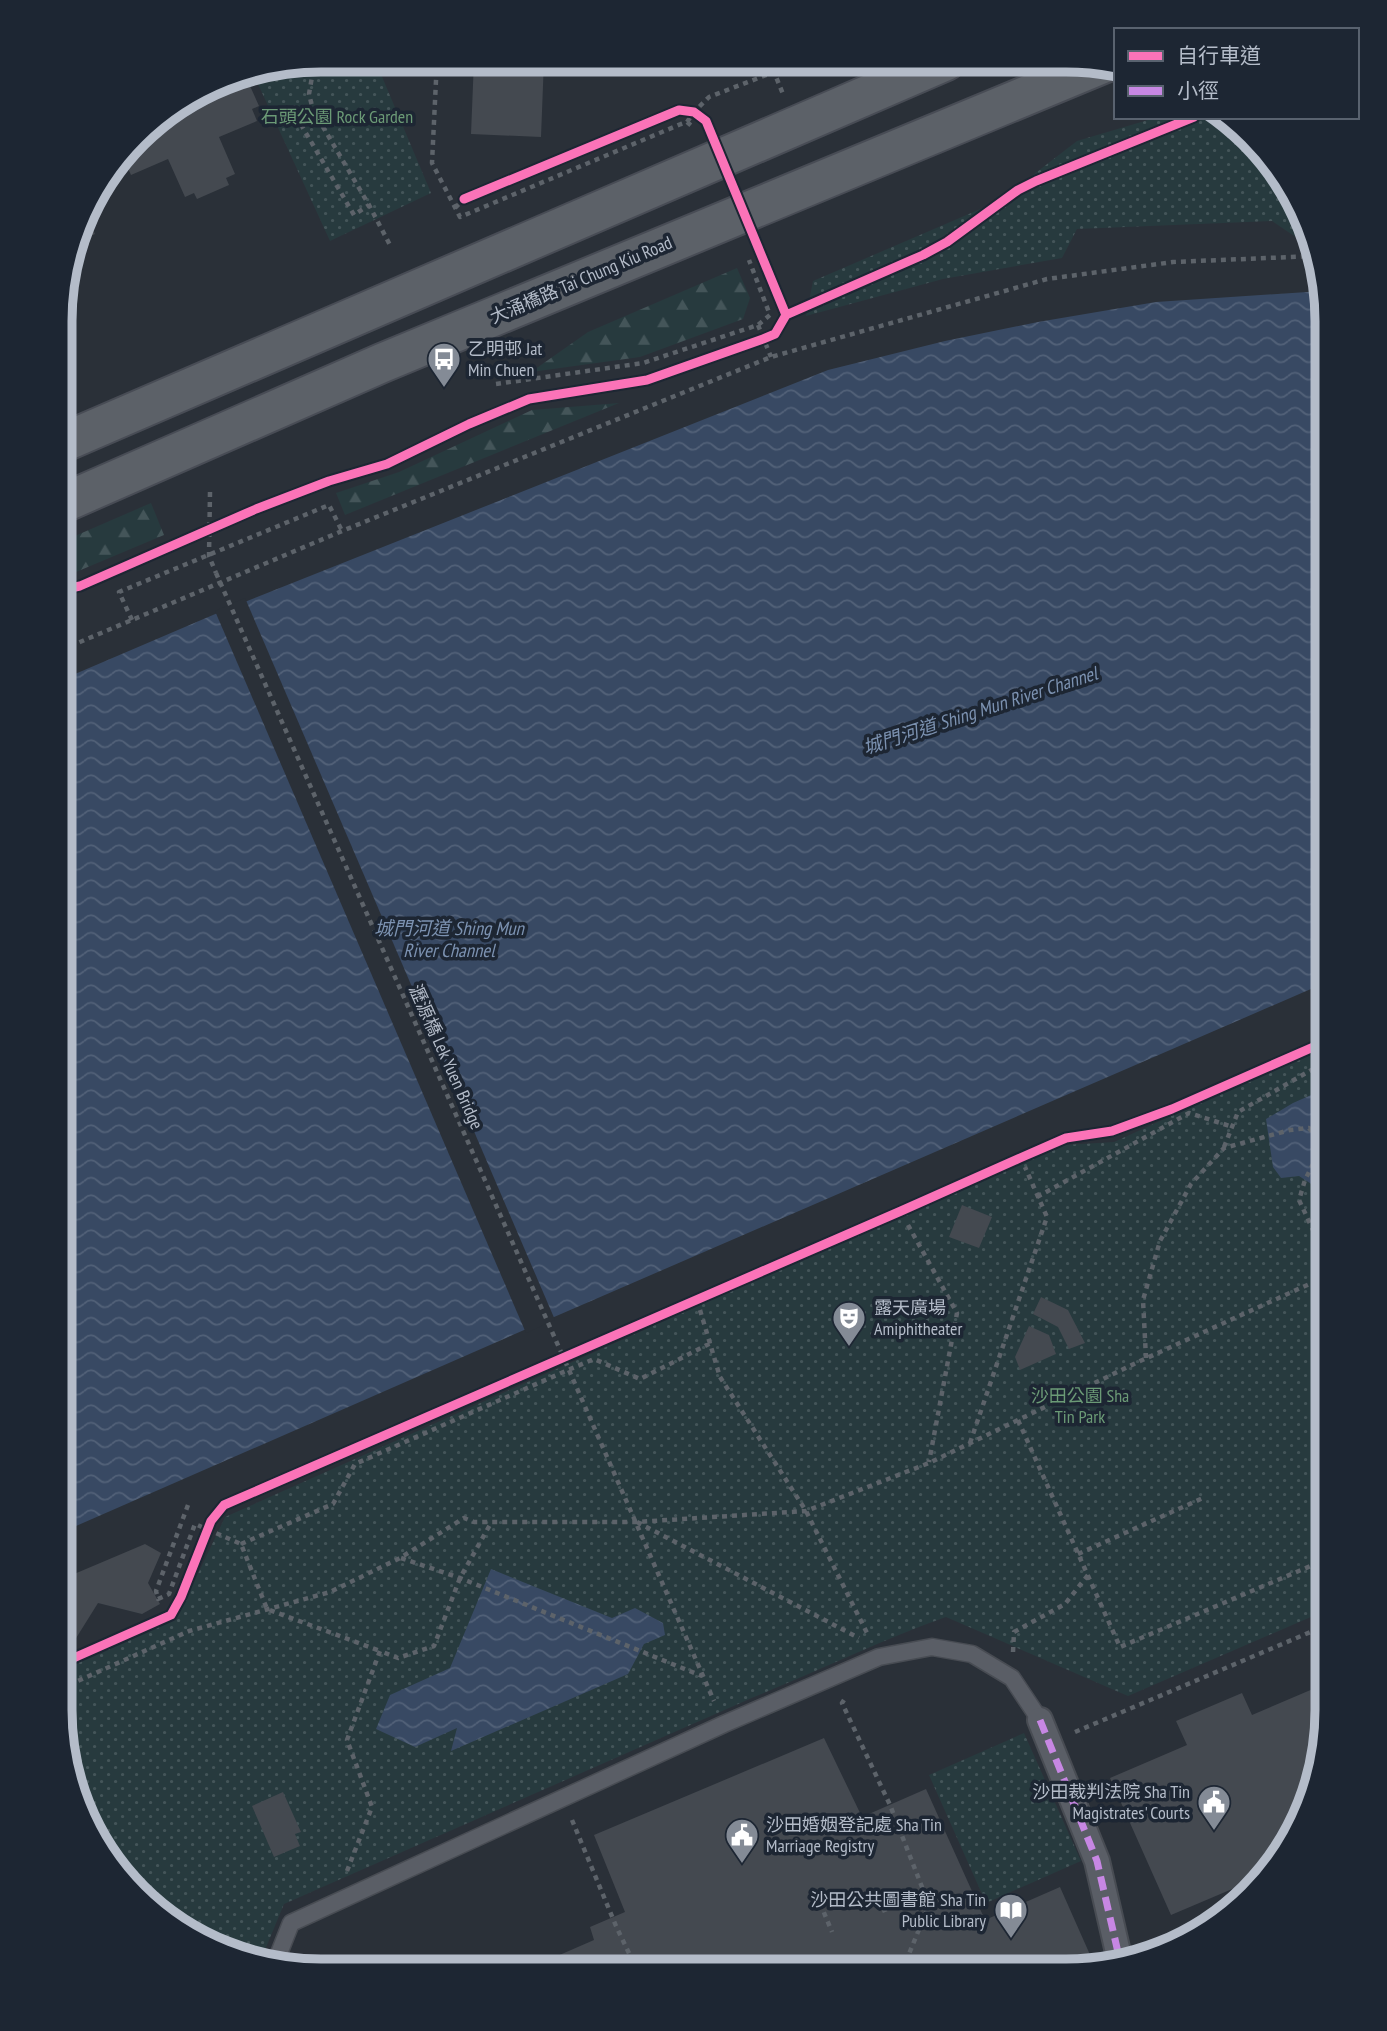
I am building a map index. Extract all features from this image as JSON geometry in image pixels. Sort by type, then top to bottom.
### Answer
[{"type":"main road","points":[[72,439],[921,72]]},
{"type":"main road","name":"大涌橋路 Tai Chung Kiu Road","points":[[72,499],[382,363],[1083,72]]},
{"type":"street","points":[[1040,1720],[1097,1861],[1118,1953]]},
{"type":"lane","points":[[278,1955],[291,1923],[724,1724],[879,1657],[932,1647],[972,1654],[1012,1678],[1040,1720]]},
{"type":"path","points":[[313,72],[309,94],[313,110],[390,245]]},
{"type":"path","points":[[436,72],[432,163],[460,217],[687,122],[693,112],[709,97],[774,72],[783,94]]},
{"type":"path","points":[[293,102],[303,128],[354,215],[369,205]]},
{"type":"path","points":[[687,122],[693,127]]},
{"type":"path","points":[[456,208],[464,200],[477,194]]},
{"type":"path","points":[[72,645],[342,531],[771,356],[1047,279],[1173,262],[1307,256]]},
{"type":"path","points":[[496,384],[643,363],[758,325],[770,315],[749,260]]},
{"type":"path","points":[[758,325],[771,356]]},
{"type":"path","points":[[750,344],[775,334]]},
{"type":"path","points":[[209,556],[210,492]]},
{"type":"path","points":[[132,620],[119,592],[329,505],[342,531]]},
{"type":"path","points":[[193,537],[218,526]]},
{"type":"path","points":[[1146,1358],[1143,1300],[1160,1241],[1191,1184],[1224,1148],[1238,1112],[1315,1068]]},
{"type":"path","points":[[1037,1197],[1189,1113],[1233,1127]]},
{"type":"path","points":[[1224,1148],[1290,1130],[1309,1128],[1315,1135]]},
{"type":"path","points":[[1315,1160],[1299,1200],[1315,1234]]},
{"type":"path","points":[[970,1443],[1047,1217],[1025,1167]]},
{"type":"path","points":[[908,1225],[957,1313],[929,1463]]},
{"type":"path","points":[[72,1684],[189,1631],[330,1592],[400,1558],[464,1518],[474,1522],[637,1522],[806,1511],[929,1463],[1146,1358],[1315,1281]]},
{"type":"path","points":[[637,1522],[874,1646],[806,1511],[720,1377],[700,1310]]},
{"type":"path","points":[[241,1544],[333,1504],[355,1464],[568,1370],[594,1359],[640,1379],[711,1343]]},
{"type":"path","points":[[1018,1420],[1120,1647],[1315,1564]]},
{"type":"path","points":[[1078,1554],[1203,1498]]},
{"type":"path","points":[[188,1505],[156,1591],[158,1599],[169,1594],[195,1524],[241,1544],[267,1609],[398,1658],[434,1646],[460,1578],[491,1522]]},
{"type":"path","points":[[204,1539],[211,1521]]},
{"type":"path","points":[[400,1558],[483,1587],[704,1677]]},
{"type":"path","points":[[1012,1678],[1014,1632],[1065,1604],[1088,1576]]},
{"type":"path","points":[[1048,1743],[1315,1630]]},
{"type":"path","points":[[338,1902],[344,1878],[372,1807],[347,1740],[380,1651]]},
{"type":"path","points":[[842,1703],[890,1805],[926,1893],[929,1905],[907,1959]]},
{"type":"path","points":[[583,1842],[632,1959]]},
{"type":"path","points":[[882,1911],[926,1893]]},
{"type":"path","points":[[820,1903],[832,1932]]},
{"type":"green space","name":"石頭公園 Rock Garden","points":[[304,72],[380,72],[431,193],[330,241],[256,80]]},
{"type":"green space","points":[[1151,119],[1212,119],[1231,133],[1264,169],[1290,210],[1302,241],[1272,221],[1077,229],[1062,258],[943,279],[806,316],[813,281],[999,201],[1077,141]]},
{"type":"green space","points":[[737,268],[750,298],[743,319],[640,357],[531,372],[588,332]]},
{"type":"green space","points":[[619,403],[345,515],[336,493],[399,472],[532,410]]},
{"type":"green space","points":[[151,503],[164,535],[72,573],[72,537]]},
{"type":"green space","name":"沙田公園 Sha Tin Park","points":[[1315,1050],[1315,1615],[1128,1696],[946,1617],[754,1697],[284,1904],[264,1952],[225,1940],[196,1926],[156,1898],[123,1862],[97,1821],[80,1775],[72,1727],[72,1663],[177,1618],[225,1517],[913,1210],[1065,1145],[1114,1142]]},
{"type":"green space","points":[[1024,1733],[1081,1861],[986,1903],[929,1775]]},
{"type":"water","name":"城門河道 Shing Mun River Channel","points":[[1313,292],[1315,987],[72,1528],[72,675],[227,609],[828,370],[945,341],[1156,302]]},
{"type":"water","points":[[1315,1093],[1315,1186],[1299,1176],[1281,1178],[1273,1167],[1266,1119]]},
{"type":"water","points":[[491,1569],[612,1618],[635,1608],[663,1623],[665,1635],[644,1644],[628,1674],[451,1751],[457,1728],[415,1747],[376,1729],[390,1695],[450,1668]]},
{"type":"pier","points":[[245,598],[555,1320],[526,1333],[215,611]]},
{"type":"building","points":[[474,72],[544,72],[541,137],[471,134]]},
{"type":"building","points":[[248,83],[259,106],[252,109],[257,121],[219,137],[235,174],[226,178],[229,185],[197,199],[194,193],[185,197],[168,159],[131,175],[126,165],[156,133],[210,97]]},
{"type":"building","points":[[91,225],[95,234],[86,238]]},
{"type":"building","points":[[962,1205],[992,1217],[979,1248],[949,1237]]},
{"type":"building","points":[[1041,1297],[1068,1310],[1085,1343],[1069,1349],[1058,1327],[1033,1314]]},
{"type":"building","points":[[1029,1326],[1049,1335],[1056,1354],[1020,1370],[1015,1357]]},
{"type":"building","points":[[145,1544],[161,1553],[148,1583],[160,1604],[142,1614],[98,1603],[72,1645],[72,1575]]},
{"type":"building","name":"沙田裁判法院 Sha Tin Magistrates' Courts","points":[[1315,1688],[1315,1727],[1307,1775],[1290,1821],[1264,1862],[1244,1884],[1171,1915],[1110,1778],[1187,1745],[1176,1721],[1242,1693],[1252,1715]]},
{"type":"building","points":[[824,1738],[862,1817],[926,1789],[985,1920],[1060,1887],[1091,1958],[550,1959],[594,1940],[590,1927],[625,1912],[594,1835]]},
{"type":"building","points":[[283,1792],[301,1832],[295,1834],[300,1846],[274,1857],[252,1806]]},
{"type":"marked path","points":[[1040,1720],[1097,1861],[1118,1953]]},
{"type":"cycle path","points":[[464,199],[679,110],[694,112],[706,121],[786,315]]},
{"type":"cycle path","points":[[786,315],[923,255],[947,242],[1018,190],[1036,181],[1189,119]]},
{"type":"cycle path","points":[[72,588],[256,509],[329,481],[387,464],[469,424],[529,399],[647,380],[763,339],[775,334],[786,315]]},
{"type":"cycle path","points":[[72,1659],[171,1615],[181,1597],[211,1521],[224,1505],[1066,1138],[1112,1131],[1172,1109],[1315,1046]]},
{"type":"place","name":"乙明邨 Jat Min Chuen","points":[[444,389]]},
{"type":"place","name":"露天廣場 Amiphitheater","points":[[849,1348]]},
{"type":"place","name":"沙田裁判法院 Sha Tin Magistrates' Courts","points":[[1214,1832]]},
{"type":"place","name":"沙田婚姻登記處 Sha Tin Marriage Registry","points":[[742,1865]]},
{"type":"place","name":"沙田公共圖書館 Sha Tin Public Library","points":[[1011,1940]]}]
